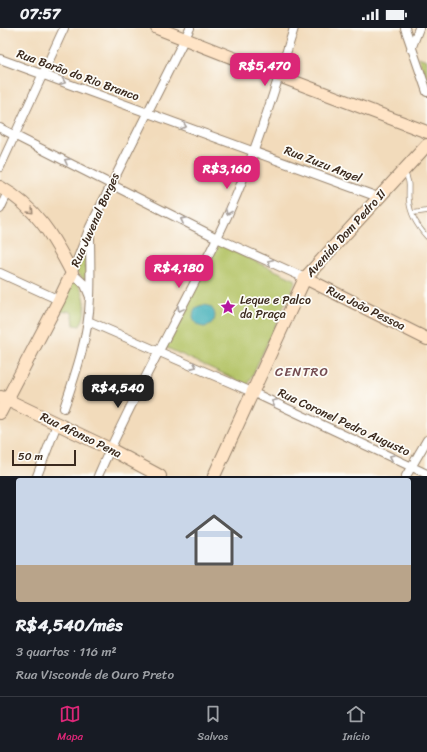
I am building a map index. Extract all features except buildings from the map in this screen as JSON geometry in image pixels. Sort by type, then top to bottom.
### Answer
[{"type":"main road","points":[[157,28],[279,76],[426,130]]},
{"type":"main road","name":"Avenida Dom Pedro II","points":[[214,476],[305,278],[413,159],[426,130]]},
{"type":"main road","points":[[413,159],[427,145]]},
{"type":"main road","points":[[4,190],[18,198],[49,230],[72,273]]},
{"type":"main road","name":"Rua Juvenal Borges","points":[[0,413],[3,398],[59,300],[72,273]]},
{"type":"main road","name":"Rua João Pessoa","points":[[305,278],[427,339]]},
{"type":"main road","name":"Rua Afonso Pena","points":[[3,398],[110,449],[160,476]]},
{"type":"street","points":[[0,167],[64,28]]},
{"type":"street","name":"Rua Juvenal Borges","points":[[72,273],[90,227],[190,28]]},
{"type":"street","points":[[98,476],[158,350],[217,238],[255,151],[294,28]]},
{"type":"street","points":[[404,28],[427,92]]},
{"type":"street","points":[[411,49],[419,28]]},
{"type":"street","name":"Rua Barão do Rio Branco","points":[[0,59],[147,113]]},
{"type":"street","name":"Rua Zuzu Angel","points":[[147,113],[378,197]]},
{"type":"street","points":[[0,128],[217,238],[305,278]]},
{"type":"street","points":[[0,209],[4,190]]},
{"type":"street","points":[[64,408],[75,376],[88,321],[90,297],[90,227]]},
{"type":"street","points":[[0,273],[59,300]]},
{"type":"street","points":[[72,273],[85,285],[90,297]]},
{"type":"street","name":"Rua Coronel Pedro Augusto","points":[[88,321],[252,392],[427,474]]},
{"type":"street","points":[[37,476],[57,424]]},
{"type":"street","points":[[406,476],[427,440]]},
{"type":"lane","points":[[403,169],[409,181],[409,202],[415,221],[427,238]]},
{"type":"lane","points":[[413,213],[427,211]]},
{"type":"green space","points":[[418,57],[427,60],[427,80]]},
{"type":"green space","points":[[216,243],[296,280],[248,385],[165,347]]},
{"type":"green space","points":[[85,250],[86,281],[76,272]]},
{"type":"green space","points":[[73,279],[81,289],[85,301],[83,320],[80,326],[74,325],[73,314],[69,311],[60,312]]},
{"type":"water","points":[[204,305],[212,308],[215,316],[212,324],[204,327],[196,324],[193,316],[196,308]]},
{"type":"place","name":"Leque e Palco da Praça","points":[[228,307]]},
{"type":"district","name":"CENTRO","points":[[302,371]]}]
